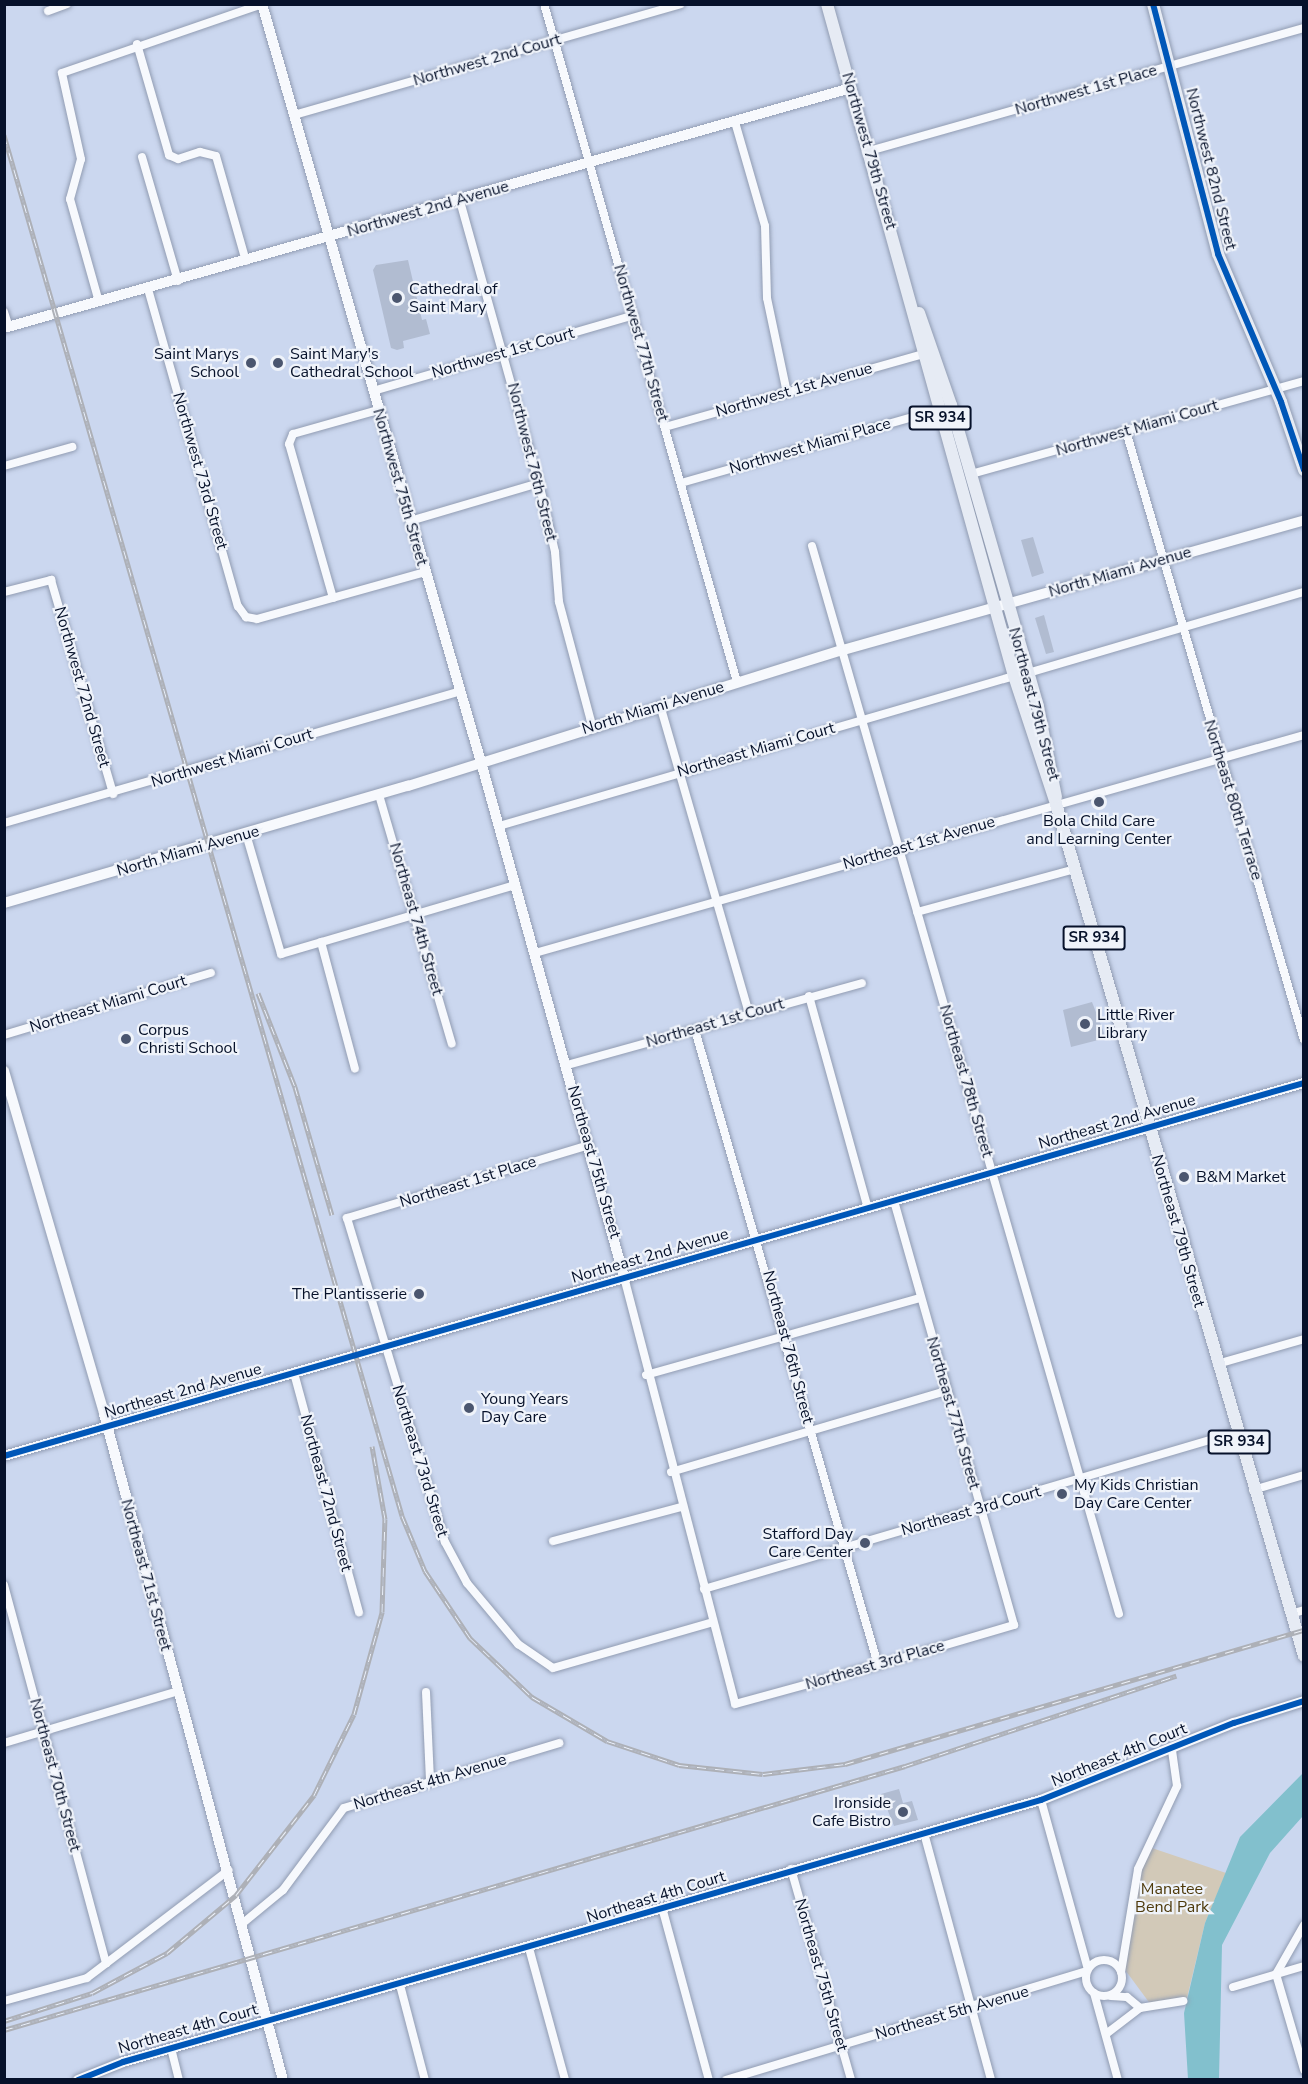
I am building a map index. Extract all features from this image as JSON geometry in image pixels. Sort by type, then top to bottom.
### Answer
[{"type":"main road","name":"Northwest 79th Street","points":[[827,4],[911,298],[938,410],[995,608]]},
{"type":"main road","name":"Northwest 82nd Street","points":[[1153,4],[1222,267],[1275,389],[1304,470]]},
{"type":"main road","name":"Northwest 79th Street","points":[[911,298],[929,333],[1008,604]]},
{"type":"main road","points":[[938,410],[971,474]]},
{"type":"main road","name":"Northeast 79th Street","points":[[1008,604],[1056,778],[1056,804]]},
{"type":"main road","name":"Northeast 79th Street","points":[[995,608],[1014,676],[1056,804],[1253,1490],[1297,1612],[1304,1656]]},
{"type":"street","points":[[48,11],[67,4]]},
{"type":"street","points":[[99,302],[70,199],[81,159],[62,73],[137,44],[262,4]]},
{"type":"street","name":"Northwest 75th Street","points":[[262,4],[424,572],[481,762]]},
{"type":"street","name":"Northwest 77th Street","points":[[544,4],[634,315],[736,682]]},
{"type":"street","name":"Northwest 2nd Court","points":[[294,115],[680,4]]},
{"type":"street","name":"Northwest 1st Place","points":[[869,151],[1304,28]]},
{"type":"street","points":[[137,44],[169,155],[178,159],[210,153],[216,156],[246,261]]},
{"type":"street","name":"Northwest 2nd Avenue","points":[[7,328],[851,88]]},
{"type":"street","points":[[735,122],[765,226],[767,298],[787,393]]},
{"type":"street","points":[[142,157],[178,280]]},
{"type":"street","name":"Northwest 76th Street","points":[[460,201],[539,483],[555,552],[559,602],[592,725]]},
{"type":"street","name":"Northwest 73rd Street","points":[[148,289],[238,606],[246,616],[257,619],[333,598]]},
{"type":"street","points":[[4,312],[7,328]]},
{"type":"street","name":"Northwest 1st Court","points":[[373,391],[634,315]]},
{"type":"street","name":"Northwest 1st Avenue","points":[[665,427],[923,354]]},
{"type":"street","name":"Northwest Miami Court","points":[[971,474],[1304,381]]},
{"type":"street","points":[[378,410],[292,434],[289,444],[333,598],[424,572]]},
{"type":"street","name":"Northwest Miami Place","points":[[681,483],[938,410]]},
{"type":"street","name":"Northeast 80th Terrace","points":[[1126,431],[1304,1041]]},
{"type":"street","points":[[4,466],[72,447]]},
{"type":"street","points":[[410,520],[539,483]]},
{"type":"street","name":"North Miami Avenue","points":[[4,903],[379,795],[592,725],[843,650],[1304,520]]},
{"type":"street","name":"Northeast 78th Street","points":[[812,546],[1119,1614]]},
{"type":"street","name":"Northwest 72nd Street","points":[[4,592],[51,580],[113,794]]},
{"type":"street","points":[[1028,673],[1304,592]]},
{"type":"street","name":"Northeast Miami Court","points":[[499,826],[1014,676]]},
{"type":"street","name":"Northwest Miami Court","points":[[4,823],[113,794],[460,691]]},
{"type":"street","points":[[660,705],[749,1014]]},
{"type":"street","name":"Northeast 1st Avenue","points":[[535,954],[1304,735]]},
{"type":"street","name":"Northeast 75th Street","points":[[481,762],[589,1145],[624,1277],[671,1472],[735,1704]]},
{"type":"street","name":"Northeast 74th Street","points":[[379,795],[452,1044]]},
{"type":"street","points":[[246,834],[281,954],[516,885]]},
{"type":"street","points":[[917,912],[1075,869]]},
{"type":"street","points":[[321,942],[355,1069]]},
{"type":"street","name":"Northeast Miami Court","points":[[4,1035],[211,973]]},
{"type":"street","name":"Northeast 1st Court","points":[[567,1065],[862,983]]},
{"type":"street","points":[[809,996],[868,1209]]},
{"type":"street","name":"Northeast 76th Street","points":[[695,1030],[878,1665]]},
{"type":"street","name":"Northeast 71st Street","points":[[4,1071],[229,1870],[283,2079]]},
{"type":"street","name":"Northeast 2nd Avenue","points":[[5,1455],[1304,1083]]},
{"type":"street","name":"Northeast 1st Place","points":[[347,1218],[589,1145]]},
{"type":"street","name":"Northeast 77th Street","points":[[894,1202],[1014,1625]]},
{"type":"street","name":"Northeast 73rd Street","points":[[347,1218],[384,1347],[445,1542],[467,1583],[518,1644],[553,1668],[713,1622]]},
{"type":"street","points":[[646,1375],[920,1298]]},
{"type":"street","points":[[1217,1364],[1304,1339]]},
{"type":"street","name":"Northeast 72nd Street","points":[[294,1373],[359,1612]]},
{"type":"street","points":[[671,1472],[947,1391]]},
{"type":"street","name":"Northeast 3rd Court","points":[[704,1589],[1236,1432]]},
{"type":"street","points":[[1253,1490],[1304,1475]]},
{"type":"street","points":[[553,1541],[681,1507]]},
{"type":"street","name":"Northeast 70th Street","points":[[4,1585],[106,1964]]},
{"type":"street","name":"Northeast 3rd Place","points":[[735,1704],[1014,1625]]},
{"type":"street","points":[[4,1743],[178,1691]]},
{"type":"street","points":[[426,1692],[430,1780]]},
{"type":"street","name":"Northeast 4th Court","points":[[78,2079],[171,2048],[663,1911],[791,1869],[1041,1800],[1304,1701]]},
{"type":"street","name":"Northeast 4th Avenue","points":[[243,1923],[282,1890],[344,1808],[430,1780],[559,1743]]},
{"type":"street","points":[[1140,2008],[1127,1997],[1122,1982],[1123,1947],[1138,1869],[1177,1786],[1172,1749]]},
{"type":"street","points":[[1041,1800],[1088,1970],[1091,1990],[1099,2010],[1118,2079]]},
{"type":"street","points":[[924,1833],[991,2079]]},
{"type":"street","name":"Northeast 75th Street","points":[[791,1869],[851,2079]]},
{"type":"street","points":[[4,2001],[87,1978],[229,1870]]},
{"type":"street","points":[[663,1911],[709,2079]]},
{"type":"street","points":[[1304,1924],[1276,1974],[1304,2070]]},
{"type":"street","points":[[529,1947],[565,2079]]},
{"type":"street","points":[[1088,1970],[1123,1947]]},
{"type":"street","points":[[1084,1955],[1104,1961],[1121,1972]]},
{"type":"street","points":[[1233,1987],[1304,1966]]},
{"type":"street","name":"Northeast 5th Avenue","points":[[726,2079],[1074,1978],[1088,1970]]},
{"type":"street","points":[[1074,1978],[1091,1990],[1108,1996],[1127,1997]]},
{"type":"street","points":[[1099,2010],[1108,1996],[1122,1982]]},
{"type":"street","points":[[400,1984],[425,2079]]},
{"type":"street","points":[[1106,2034],[1140,2008],[1183,2001]]},
{"type":"street","points":[[171,2048],[179,2079]]},
{"type":"green space","name":"Manatee Bend Park","points":[[1146,1846],[1226,1873],[1205,1923],[1187,1998],[1154,2009],[1120,1963]]},
{"type":"shaded area","points":[[1303,1773],[1303,1816],[1270,1853],[1222,1945],[1219,2079],[1188,2079],[1184,2013],[1205,1923],[1240,1837]]},
{"type":"building","name":"Cathedral of Saint Mary","points":[[408,260],[422,320],[426,319],[430,334],[403,341],[404,348],[397,350],[391,348],[373,270],[376,265]]},
{"type":"building","points":[[1033,537],[1044,573],[1032,577],[1021,540]]},
{"type":"building","points":[[1044,615],[1054,652],[1046,654],[1035,618]]},
{"type":"building","name":"Little River Library","points":[[1092,1002],[1106,1038],[1071,1047],[1063,1010]]},
{"type":"building","name":"Ironside Cafe Bistro","points":[[899,1789],[903,1803],[912,1801],[918,1820],[894,1826],[881,1794]]},
{"type":"railway","points":[[4,135],[402,1516],[425,1571],[470,1638],[532,1697],[607,1741],[679,1765],[763,1774],[845,1764],[1304,1630]]},
{"type":"railway","points":[[258,993],[295,1087],[332,1215]]},
{"type":"railway","points":[[4,2021],[92,1993],[167,1953],[236,1895],[314,1795],[354,1714],[382,1612],[385,1519],[372,1446]]},
{"type":"railway","points":[[4,2030],[905,1766],[1176,1676]]},
{"type":"cycle path","points":[[1153,4],[1218,254],[1281,402],[1304,470]]},
{"type":"cycle path","points":[[4,1456],[1304,1083]]},
{"type":"cycle path","points":[[78,2080],[123,2062],[1041,1800],[1234,1723],[1304,1701]]},
{"type":"place","name":"Cathedral of Saint Mary","points":[[397,298]]},
{"type":"place","name":"Saint Marys School","points":[[251,363]]},
{"type":"place","name":"Saint Mary's Cathedral School","points":[[278,363]]},
{"type":"place","name":"Bola Child Care and Learning Center","points":[[1099,802]]},
{"type":"place","name":"Little River Library","points":[[1085,1024]]},
{"type":"place","name":"Corpus Christi School","points":[[126,1039]]},
{"type":"place","name":"B&M Market","points":[[1184,1177]]},
{"type":"place","name":"The Plantisserie","points":[[419,1294]]},
{"type":"place","name":"Young Years Day Care","points":[[469,1408]]},
{"type":"place","name":"My Kids Christian Day Care Center","points":[[1062,1494]]},
{"type":"place","name":"Stafford Day Care Center","points":[[865,1543]]},
{"type":"place","name":"Ironside Cafe Bistro","points":[[903,1812]]}]
